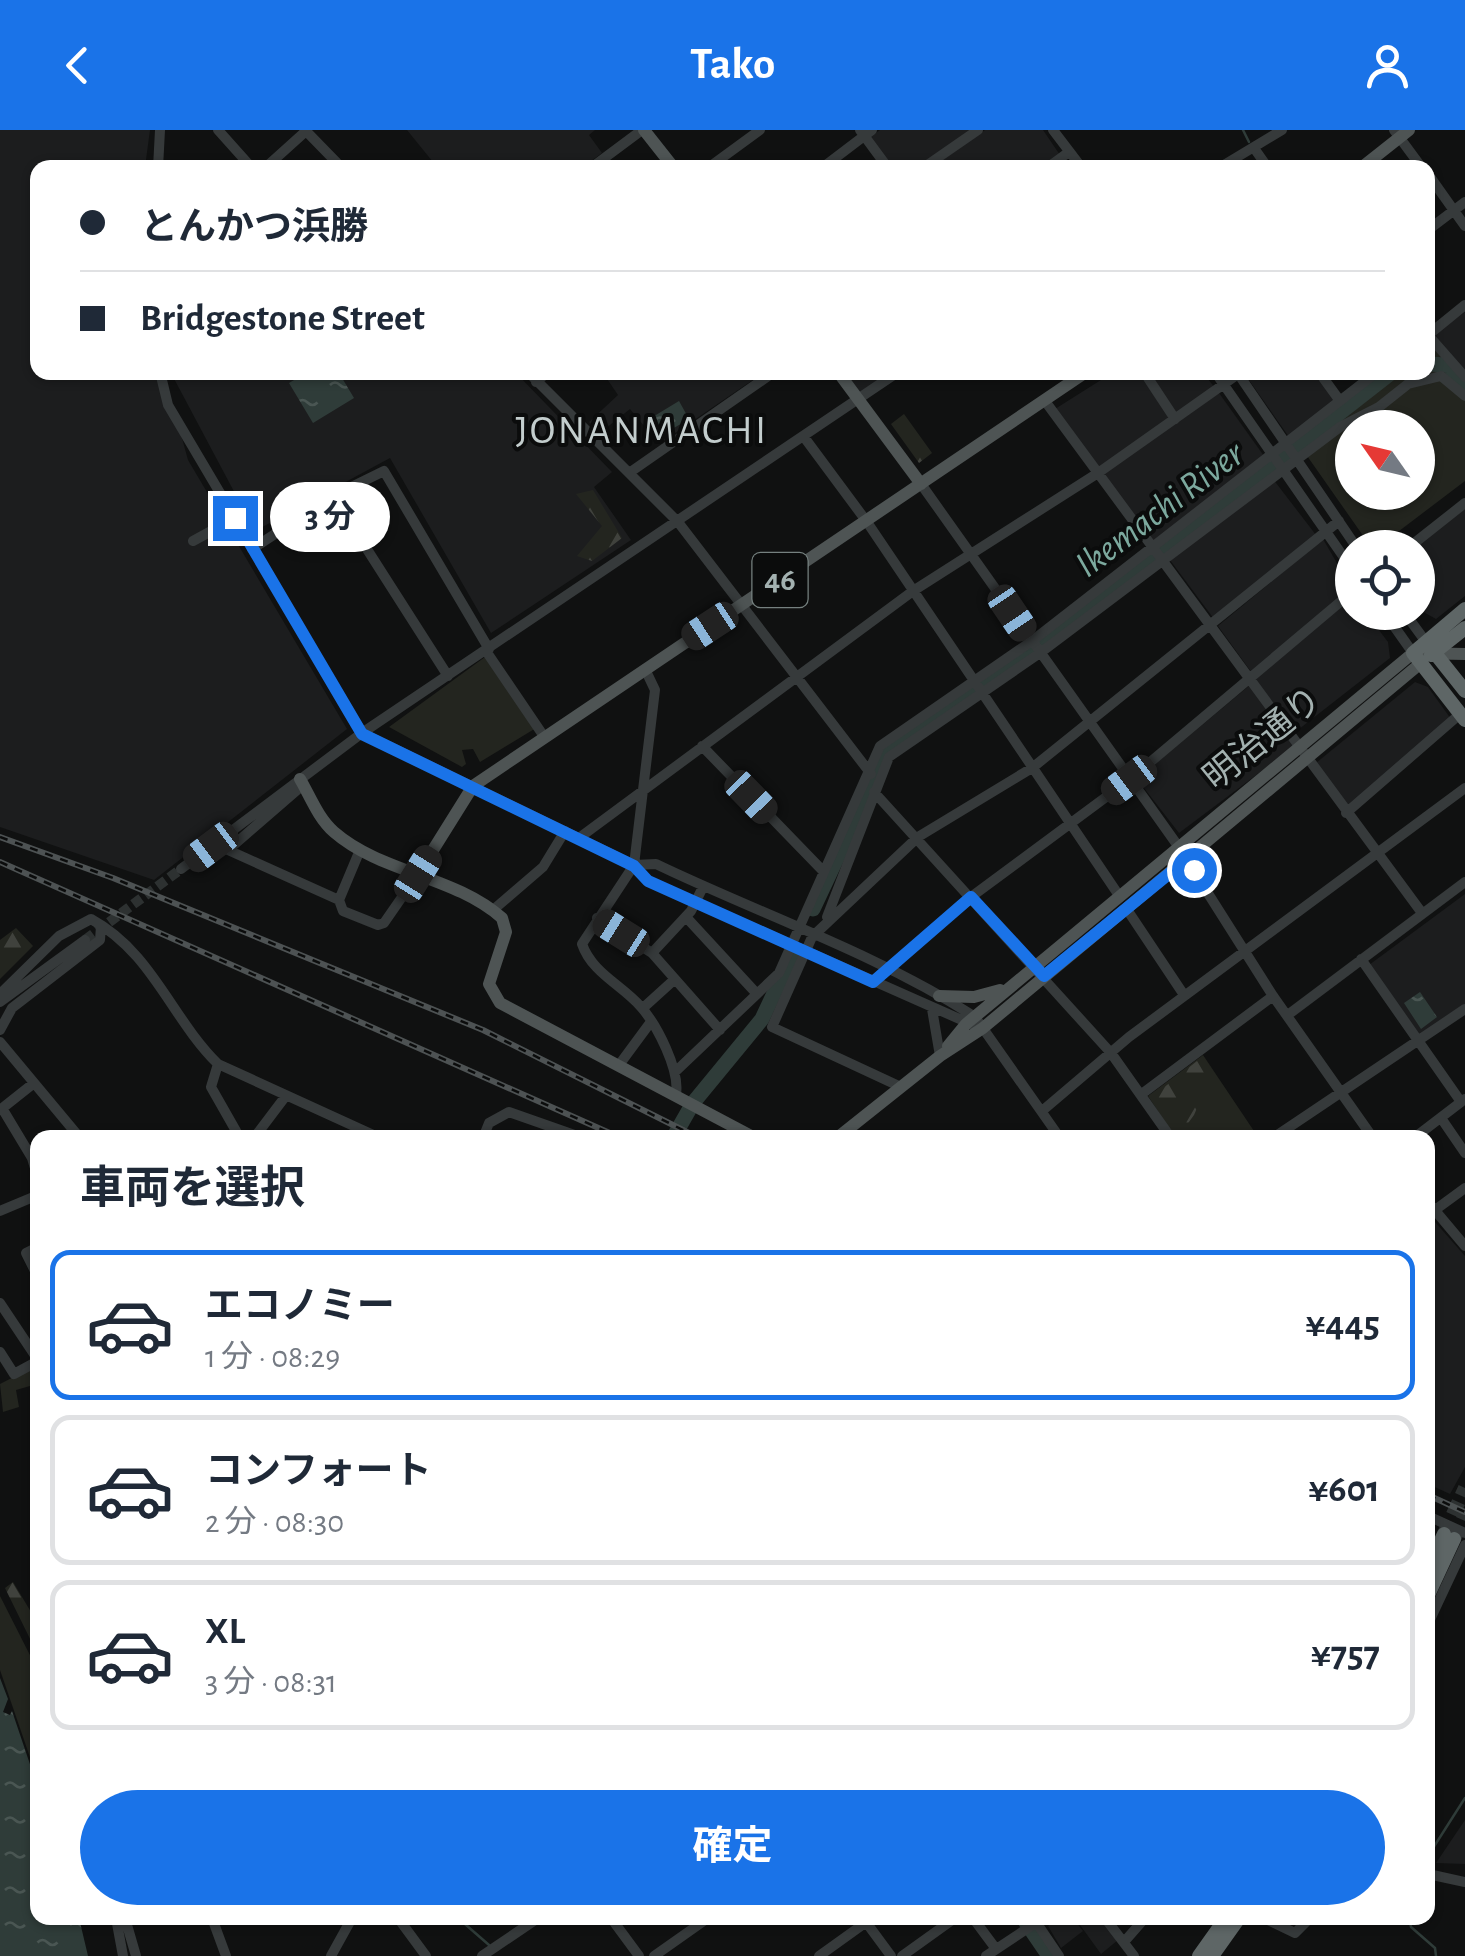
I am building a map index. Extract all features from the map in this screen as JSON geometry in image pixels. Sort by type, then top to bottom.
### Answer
[{"type":"highway","points":[[1463,717],[1417,658],[1465,610]]},
{"type":"highway","points":[[1430,647],[1465,628]]},
{"type":"highway","points":[[1430,647],[1465,690]]},
{"type":"highway","points":[[1435,1561],[1457,1538]]},
{"type":"highway","points":[[1435,1581],[1457,1538]]},
{"type":"highway","points":[[1199,1956],[1221,1925]]},
{"type":"highway","points":[[1212,1956],[1234,1925]]},
{"type":"main road","points":[[643,130],[667,160]]},
{"type":"main road","points":[[1370,160],[1401,132]]},
{"type":"main road","points":[[844,380],[922,484]]},
{"type":"main road","name":"46","points":[[418,874],[473,786],[1075,380]]},
{"type":"main road","points":[[1430,647],[1465,654]]},
{"type":"main road","name":"明治通り","points":[[975,1023],[1123,903],[1187,859],[1417,658]]},
{"type":"main road","name":"明治通り","points":[[1123,903],[1178,846],[1304,754]]},
{"type":"main road","points":[[302,782],[324,822],[360,850],[418,874],[502,918],[506,932],[492,970],[491,994],[509,1008],[742,1130]]},
{"type":"main road","name":"明治通り","points":[[975,1023],[1012,985],[1039,971]]},
{"type":"main road","points":[[938,996],[974,998],[1012,985]]},
{"type":"main road","points":[[846,1130],[975,1023]]},
{"type":"street","points":[[158,160],[160,130]]},
{"type":"street","points":[[218,130],[245,160]]},
{"type":"street","points":[[602,160],[643,130]]},
{"type":"street","points":[[719,160],[760,130]]},
{"type":"street","points":[[935,160],[978,130]]},
{"type":"street","points":[[1052,130],[1076,160]]},
{"type":"street","points":[[1234,160],[1282,130]]},
{"type":"street","points":[[274,160],[306,131],[334,160]]},
{"type":"street","points":[[832,160],[866,132],[883,160]]},
{"type":"street","points":[[1401,132],[1417,160]]},
{"type":"street","points":[[1254,148],[1262,160]]},
{"type":"street","points":[[1058,160],[1069,152]]},
{"type":"street","points":[[1435,184],[1465,226]]},
{"type":"street","points":[[1435,225],[1465,202]]},
{"type":"street","points":[[1435,330],[1465,306]]},
{"type":"street","points":[[1435,343],[1465,377]]},
{"type":"street","points":[[1435,377],[1441,376],[1465,396]]},
{"type":"street","points":[[162,380],[168,405],[362,734],[634,866],[648,881],[932,1010],[975,1023]]},
{"type":"street","points":[[535,380],[678,522],[874,783],[1111,1053],[1166,1130]]},
{"type":"street","points":[[630,473],[763,380]]},
{"type":"street","points":[[181,869],[362,734],[886,380]]},
{"type":"street","points":[[1149,380],[1175,419]]},
{"type":"street","points":[[1220,380],[1335,544]]},
{"type":"street","points":[[579,838],[913,591],[1098,473],[1231,380]]},
{"type":"street","points":[[1244,380],[1345,530]]},
{"type":"street","points":[[1324,380],[1340,401]]},
{"type":"street","points":[[825,922],[874,783],[880,746],[1032,642],[1367,380]]},
{"type":"street","points":[[675,1072],[779,973],[824,872],[889,757],[1040,653],[1296,458],[1408,384],[1424,380]]},
{"type":"street","points":[[1045,401],[1422,914]]},
{"type":"street","points":[[804,437],[867,522],[1184,996]]},
{"type":"street","points":[[252,548],[380,470],[388,474],[488,650],[544,735]]},
{"type":"street","points":[[922,484],[1086,722],[1187,859],[1273,996],[1367,1130]]},
{"type":"street","points":[[333,496],[448,676]]},
{"type":"street","points":[[1431,530],[1465,503]]},
{"type":"street","points":[[193,541],[235,518]]},
{"type":"street","points":[[901,1087],[772,1028],[812,936],[918,837],[1032,768],[1339,521]]},
{"type":"street","points":[[873,982],[971,897],[1129,780],[1335,606]]},
{"type":"street","points":[[1397,630],[1417,658]]},
{"type":"street","points":[[1417,630],[1430,647]]},
{"type":"street","points":[[644,669],[654,690],[634,866],[582,944],[586,958],[643,1008],[675,1072],[678,1095]]},
{"type":"street","points":[[1346,813],[1463,717]]},
{"type":"street","points":[[702,746],[824,872]]},
{"type":"street","points":[[302,782],[228,850],[339,900]]},
{"type":"street","points":[[1042,1111],[1184,996],[1465,788]]},
{"type":"street","points":[[493,910],[544,867],[565,831]]},
{"type":"street","points":[[360,850],[339,900],[342,911],[384,923],[418,874]]},
{"type":"street","points":[[634,866],[656,864],[888,969],[938,996],[975,1023],[1055,1130]]},
{"type":"street","points":[[1289,1014],[1465,882]]},
{"type":"street","points":[[652,953],[686,917],[703,886]]},
{"type":"street","points":[[686,917],[758,994]]},
{"type":"street","points":[[597,918],[652,953],[720,1030]]},
{"type":"street","points":[[0,1002],[87,944],[100,940],[96,922]]},
{"type":"street","points":[[96,922],[147,965],[203,1050],[218,1064],[362,1130]]},
{"type":"street","points":[[0,994],[59,936],[96,922]]},
{"type":"street","points":[[0,1030],[12,1008],[87,944],[110,943],[147,965]]},
{"type":"street","points":[[1361,958],[1463,1101],[1425,1130]]},
{"type":"street","points":[[643,1008],[674,979]]},
{"type":"street","points":[[1144,1094],[1273,996]]},
{"type":"street","points":[[1286,1130],[1465,1009]]},
{"type":"street","points":[[932,1010],[940,1056]]},
{"type":"street","points":[[619,1065],[650,1023]]},
{"type":"street","points":[[0,1042],[73,1130]]},
{"type":"street","points":[[218,1064],[211,1087],[235,1130]]},
{"type":"street","points":[[30,1155],[1,1109],[34,1083]]},
{"type":"street","points":[[260,1130],[286,1096]]},
{"type":"street","points":[[486,1130],[489,1122],[509,1112],[560,1130]]},
{"type":"street","points":[[1442,1118],[1465,1153]]},
{"type":"street","points":[[1435,1204],[1465,1188]]},
{"type":"street","points":[[0,1211],[30,1198]]},
{"type":"street","points":[[1435,1211],[1465,1246]]},
{"type":"street","points":[[0,1303],[30,1349]]},
{"type":"street","points":[[0,1352],[14,1374],[30,1365]]},
{"type":"street","points":[[1435,1525],[1457,1538],[1435,1603]]},
{"type":"street","points":[[1435,1876],[1465,1882]]},
{"type":"street","points":[[117,1925],[123,1956]]},
{"type":"street","points":[[128,1925],[136,1956]]},
{"type":"street","points":[[215,1925],[226,1956]]},
{"type":"street","points":[[331,1956],[348,1925]]},
{"type":"street","points":[[403,1925],[426,1956]]},
{"type":"street","points":[[482,1956],[528,1925]]},
{"type":"street","points":[[616,1925],[639,1956]]},
{"type":"street","points":[[654,1956],[698,1925]]},
{"type":"street","points":[[818,1956],[859,1925]]},
{"type":"street","points":[[871,1925],[891,1956]]},
{"type":"street","points":[[902,1956],[944,1925]]},
{"type":"street","points":[[977,1925],[991,1952],[1032,1925]]},
{"type":"street","points":[[1042,1925],[1059,1956]]},
{"type":"street","points":[[1111,1925],[1134,1956]]},
{"type":"street","points":[[1124,1942],[1139,1925]]},
{"type":"street","points":[[1278,1925],[1295,1934],[1303,1925]]},
{"type":"shaded area","points":[[0,130],[150,130],[146,160],[30,160],[30,380],[166,380],[188,460],[347,729],[154,880],[0,827]]},
{"type":"shaded area","points":[[407,130],[595,130],[589,135],[602,153],[592,160],[431,160]]},
{"type":"shaded area","points":[[880,130],[972,130],[927,160],[887,160],[870,137]]},
{"type":"shaded area","points":[[985,130],[1043,130],[1060,155],[1052,160],[942,160]]},
{"type":"shaded area","points":[[1465,312],[1465,373],[1435,337]]},
{"type":"shaded area","points":[[175,380],[523,380],[612,472],[594,487],[631,540],[491,633],[390,458],[255,531]]},
{"type":"shaded area","points":[[608,380],[753,380],[659,444],[630,409],[600,433],[589,422],[618,395]]},
{"type":"shaded area","points":[[849,380],[880,380],[859,394]]},
{"type":"shaded area","points":[[1101,380],[1143,380],[1172,419],[1100,469],[1055,409]]},
{"type":"shaded area","points":[[1152,380],[1209,380],[1216,389],[1176,417]]},
{"type":"shaded area","points":[[1249,380],[1320,380],[1337,401],[1289,437]]},
{"type":"shaded area","points":[[1219,393],[1264,456],[1154,544],[1103,474]]},
{"type":"shaded area","points":[[1273,479],[1316,535],[1214,619],[1170,560]]},
{"type":"shaded area","points":[[1465,506],[1465,596],[1436,619],[1435,618],[1435,530]]},
{"type":"shaded area","points":[[1323,539],[1335,560],[1335,603],[1252,673],[1218,626]]},
{"type":"shaded area","points":[[1335,611],[1335,630],[1379,630],[1388,642],[1390,658],[1294,733],[1254,680]]},
{"type":"shaded area","points":[[1415,682],[1428,687],[1451,719],[1347,807],[1316,763]]},
{"type":"shaded area","points":[[1250,685],[1295,746],[1179,833],[1137,779]]},
{"type":"shaded area","points":[[1465,894],[1465,1004],[1419,1034],[1369,965]]},
{"type":"shaded area","points":[[1435,1222],[1465,1256],[1465,1467],[1450,1494],[1435,1487]]},
{"type":"shaded area","points":[[1465,1820],[1465,1864],[1436,1863]]},
{"type":"shaded area","points":[[1078,1925],[1083,1931],[1061,1948],[1048,1926]]},
{"type":"shaded area","points":[[1080,1925],[1106,1925],[1118,1940],[1101,1954]]},
{"type":"green space","points":[[1435,349],[1465,383],[1465,481],[1435,504],[1435,410],[1351,410],[1383,380],[1435,380]]},
{"type":"green space","points":[[904,414],[932,453],[919,463],[891,424]]},
{"type":"green space","points":[[1335,425],[1335,496],[1305,453]]},
{"type":"green space","points":[[593,490],[622,538],[592,561],[577,556],[602,526],[576,494]]},
{"type":"green space","points":[[1345,510],[1427,510],[1400,530],[1359,530]]},
{"type":"green space","points":[[485,657],[536,728],[480,762],[473,749],[462,750],[466,764],[462,767],[389,727]]},
{"type":"green space","points":[[16,928],[33,946],[0,979],[0,940]]},
{"type":"green space","points":[[1203,1055],[1253,1130],[1170,1130],[1148,1096]]},
{"type":"green space","points":[[1202,1057],[1212,1073],[1183,1130],[1173,1130],[1152,1097]]},
{"type":"green space","points":[[30,1369],[30,1386],[16,1390],[19,1407],[3,1412],[0,1384]]},
{"type":"green space","points":[[13,1582],[30,1610],[30,1639],[5,1588]]},
{"type":"green space","points":[[0,1596],[30,1655],[30,1757],[0,1670]]},
{"type":"water","points":[[343,380],[354,398],[313,423],[289,383]]},
{"type":"water","points":[[679,401],[689,419],[662,435],[651,418]]},
{"type":"water","points":[[1420,992],[1437,1017],[1421,1029],[1404,1003]]},
{"type":"water","points":[[0,1678],[8,1699],[3,1712],[10,1715],[12,1711],[30,1764],[30,1925],[81,1925],[88,1956],[0,1956]]},
{"type":"waterway","points":[[1243,130],[1249,142]]},
{"type":"waterway","name":"Ikemachi River","points":[[1435,364],[1448,365],[1465,387]]},
{"type":"waterway","name":"Ikemachi River","points":[[813,909],[889,748],[1166,549],[1382,380]]},
{"type":"waterway","name":"Ikemachi River","points":[[678,1130],[693,1103],[762,1019],[793,953]]},
{"type":"waterway","points":[[1435,1845],[1465,1798]]},
{"type":"waterway","points":[[466,1925],[489,1945]]},
{"type":"waterway","name":"Ikemachi River","points":[[1028,1925],[1049,1956]]},
{"type":"waterway","points":[[1411,1925],[1435,1948],[1436,1956]]},
{"type":"tunnel","points":[[85,940],[181,869]]},
{"type":"tunnel","points":[[1444,1534],[1465,1488]]},
{"type":"tunnel","points":[[1454,1539],[1465,1514]]},
{"type":"railway","points":[[0,837],[113,878],[483,1030],[683,1130]]},
{"type":"railway","points":[[0,862],[603,1130]]},
{"type":"railway","points":[[1435,1498],[1465,1512]]},
{"type":"district","name":"JONANMACHI","points":[[642,431]]},
{"type":"route","points":[[235,518],[362,734],[634,866],[648,881],[873,982],[971,897],[1044,976],[1187,859],[1194,870]]}]
